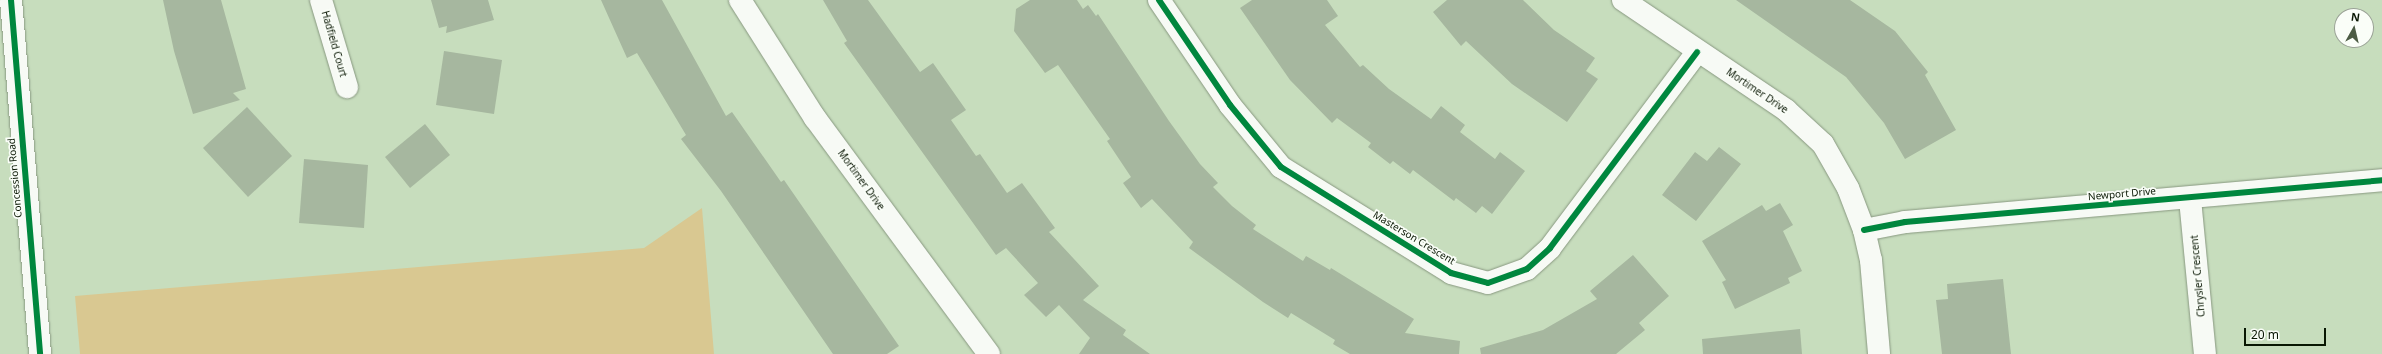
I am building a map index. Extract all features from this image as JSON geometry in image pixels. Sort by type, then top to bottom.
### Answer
[{"type":"street","name":"Concession Road","points":[[11,0],[40,354]]},
{"type":"street","name":"Hadfield Court","points":[[321,0],[347,87]]},
{"type":"street","name":"Mortimer Drive","points":[[740,0],[815,118],[989,354]]},
{"type":"street","name":"Masterson Crescent","points":[[1159,0],[1230,105],[1281,167],[1452,272],[1488,283],[1527,269],[1550,248],[1697,52]]},
{"type":"street","name":"Mortimer Drive","points":[[1623,0],[1697,52],[1786,110],[1822,144],[1848,188],[1864,230],[1871,260],[1879,354]]},
{"type":"street","name":"Newport Drive","points":[[1864,230],[1905,222],[2190,199],[2382,180]]},
{"type":"street","name":"Chrysler Crescent","points":[[2190,199],[2205,354]]},
{"type":"shaded area","points":[[702,208],[714,354],[80,354],[75,296],[644,248]]},
{"type":"building","points":[[163,0],[221,0],[246,89],[233,93],[240,100],[193,114],[174,51]]},
{"type":"building","points":[[431,0],[488,0],[494,20],[446,33],[447,26],[439,28]]},
{"type":"building","points":[[601,0],[662,0],[726,116],[732,112],[781,182],[784,180],[899,346],[887,354],[833,354],[721,191],[681,139],[686,135],[637,53],[627,58]]},
{"type":"building","points":[[823,0],[868,0],[920,72],[933,63],[966,110],[951,120],[976,156],[980,154],[1007,193],[1022,183],[1055,228],[1049,232],[1099,286],[1083,300],[1126,330],[1123,335],[1150,354],[1079,354],[1090,338],[1059,305],[1046,317],[1024,295],[1038,283],[1006,248],[996,255],[844,43],[847,41]]},
{"type":"building","points":[[1030,0],[1077,0],[1083,9],[1088,5],[1096,16],[1098,14],[1169,121],[1200,164],[1218,183],[1213,187],[1232,206],[1256,225],[1253,229],[1303,261],[1306,256],[1330,270],[1331,268],[1414,319],[1405,333],[1460,341],[1459,354],[1350,354],[1333,344],[1335,340],[1291,313],[1288,318],[1263,302],[1189,248],[1193,242],[1152,199],[1141,208],[1123,183],[1131,177],[1107,141],[1110,139],[1058,65],[1045,73],[1014,31],[1016,9]]},
{"type":"building","points":[[1252,0],[1327,0],[1338,16],[1325,25],[1360,67],[1363,65],[1389,89],[1431,119],[1441,106],[1465,125],[1460,132],[1495,159],[1500,152],[1525,171],[1492,214],[1482,206],[1476,213],[1456,198],[1454,201],[1413,170],[1410,174],[1393,161],[1390,164],[1368,147],[1371,143],[1337,118],[1332,123],[1290,80],[1240,8]]},
{"type":"building","points":[[1447,0],[1523,0],[1554,30],[1595,58],[1586,71],[1598,79],[1567,122],[1512,84],[1466,41],[1461,46],[1433,12]]},
{"type":"building","points":[[1736,0],[1850,0],[1895,31],[1928,72],[1925,75],[1956,130],[1905,159],[1884,123],[1846,77]]},
{"type":"building","points":[[444,51],[502,60],[494,114],[436,105]]},
{"type":"building","points":[[247,107],[292,156],[248,197],[203,148]]},
{"type":"building","points":[[425,124],[450,155],[410,188],[385,157]]},
{"type":"building","points":[[1719,147],[1741,164],[1696,221],[1662,195],[1695,152],[1707,161]]},
{"type":"building","points":[[304,159],[368,165],[364,228],[299,223]]},
{"type":"building","points":[[1780,203],[1793,225],[1783,231],[1802,271],[1788,278],[1790,283],[1735,309],[1722,282],[1726,280],[1702,241],[1762,205],[1766,211]]},
{"type":"building","points":[[1633,255],[1669,296],[1639,323],[1645,330],[1616,354],[1481,354],[1480,348],[1543,330],[1597,299],[1590,291]]},
{"type":"building","points":[[2003,279],[2011,354],[1942,354],[1936,300],[1948,299],[1947,284]]},
{"type":"building","points":[[1800,329],[1802,354],[1703,354],[1702,339]]},
{"type":"cycle path","points":[[11,0],[40,354]]},
{"type":"cycle path","points":[[1159,0],[1230,105],[1281,167],[1451,273],[1488,283],[1527,269],[1550,248],[1697,52]]},
{"type":"cycle path","points":[[1864,230],[1905,222],[2382,180]]}]
